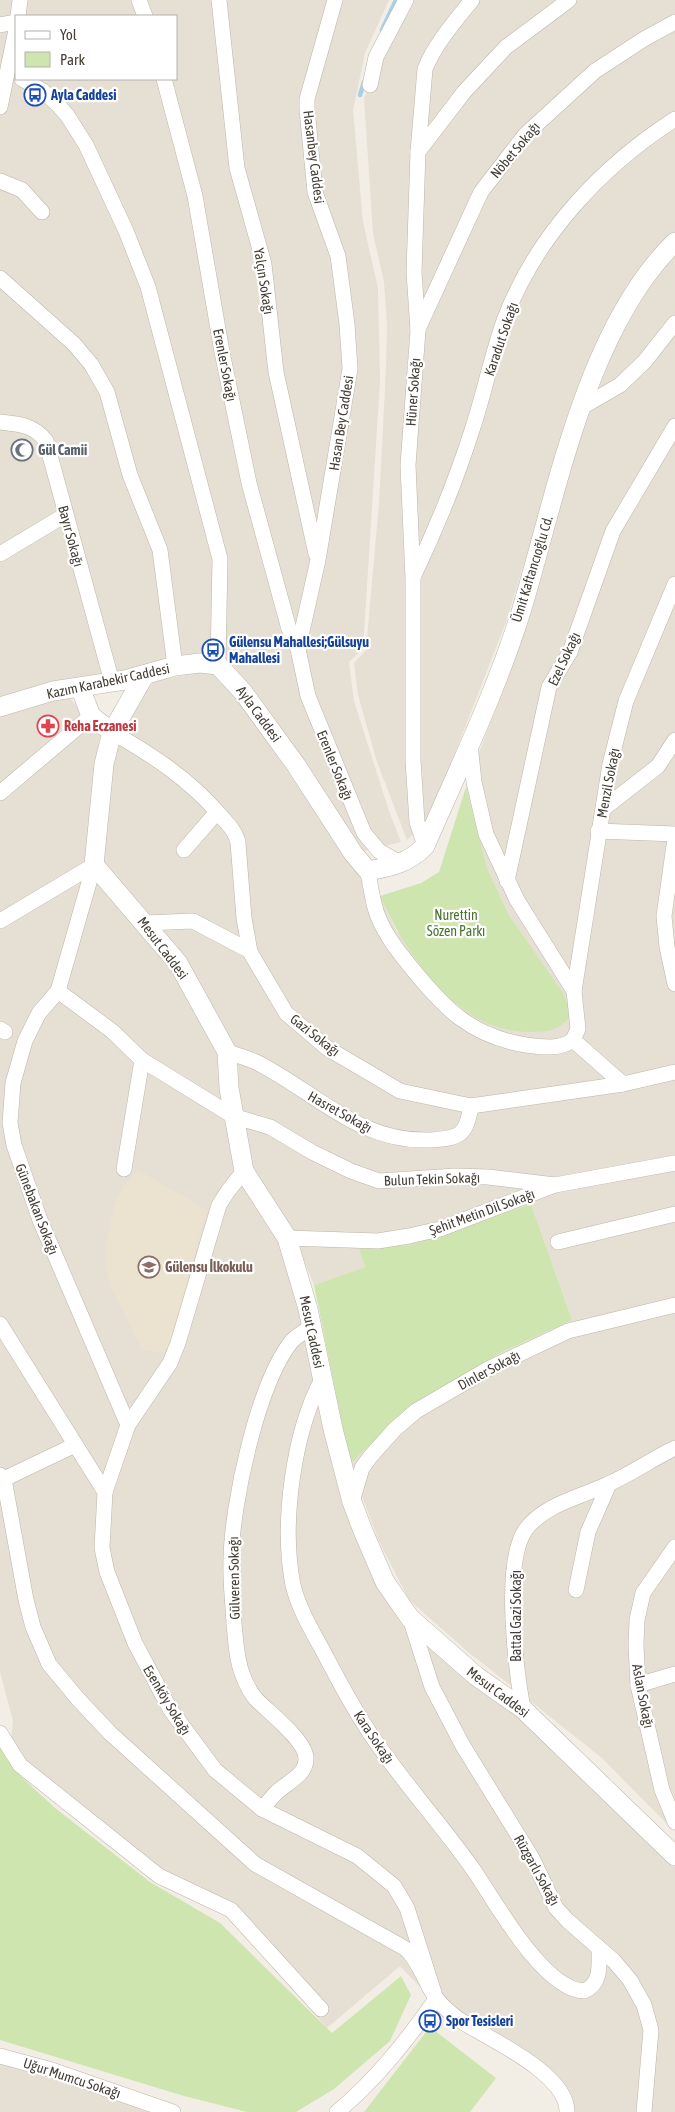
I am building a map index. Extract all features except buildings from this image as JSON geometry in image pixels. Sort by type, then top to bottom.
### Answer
[{"type":"street","points":[[18,15],[20,0]]},
{"type":"street","points":[[139,0],[145,15]]},
{"type":"street","name":"Yalçın Sokağı","points":[[218,0],[237,168],[264,264],[276,372],[318,560]]},
{"type":"street","name":"Hasanbey Caddesi","points":[[335,0],[307,99],[307,109],[316,192],[338,256]]},
{"type":"street","points":[[370,85],[376,56],[406,0]]},
{"type":"street","name":"Hüner Sokağı","points":[[425,846],[417,822],[413,760],[413,579],[408,465],[418,330],[414,272],[418,152],[425,69],[443,38],[472,0]]},
{"type":"street","points":[[418,152],[464,92],[506,47],[569,0]]},
{"type":"street","points":[[0,25],[15,22]]},
{"type":"street","name":"Nöbet Sokağı","points":[[418,330],[481,192],[525,135],[595,71],[644,39],[675,22]]},
{"type":"street","points":[[0,107],[15,36]]},
{"type":"street","points":[[24,80],[43,91],[58,104],[86,146],[126,231],[148,288],[220,558],[218,666]]},
{"type":"street","name":"Erenler Sokağı","points":[[164,80],[195,196],[222,352],[249,483],[289,628],[298,649],[308,696],[364,833],[379,851],[400,864]]},
{"type":"street","name":"Karadut Sokağı","points":[[413,579],[452,488],[474,426],[506,317],[528,271],[552,235],[587,191],[617,161],[675,120]]},
{"type":"street","points":[[0,181],[22,190],[42,212]]},
{"type":"street","name":"Ümit Kaftancıoğlu Cd.","points":[[425,846],[470,744],[519,616],[582,407],[597,364],[646,274],[675,242]]},
{"type":"street","name":"Hasan Bey Caddesi","points":[[318,560],[350,375],[347,324],[338,256]]},
{"type":"street","points":[[0,278],[74,344],[96,371],[107,392],[130,475],[160,550],[175,666]]},
{"type":"street","points":[[582,407],[620,385],[645,361],[675,323]]},
{"type":"street","name":"Bayır Sokağı","points":[[0,422],[27,425],[36,430],[46,441],[112,682]]},
{"type":"street","name":"Ezel Sokağı","points":[[507,881],[550,687],[570,652],[613,531],[675,426]]},
{"type":"street","points":[[0,554],[65,515]]},
{"type":"street","name":"Erenler Sokağı","points":[[298,649],[318,560]]},
{"type":"street","name":"Menzil Sokağı","points":[[574,992],[610,764],[626,700],[675,584]]},
{"type":"street","name":"Kazım Karabekir Caddesi","points":[[0,707],[54,691],[144,676],[175,666],[200,663],[218,666]]},
{"type":"street","name":"Ayla Caddesi","points":[[218,666],[248,699],[296,765],[327,816],[368,871],[376,913],[384,929],[428,988],[457,1018],[489,1036],[512,1043],[550,1046],[563,1046],[573,1040]]},
{"type":"street","points":[[58,991],[94,865],[104,764],[112,732],[144,676]]},
{"type":"street","points":[[80,687],[91,716],[112,732]]},
{"type":"street","points":[[0,793],[91,716]]},
{"type":"street","name":"Gazi Sokağı","points":[[112,732],[153,756],[200,792],[237,838],[244,918],[250,951],[286,1013],[327,1048],[400,1091],[471,1106],[623,1084]]},
{"type":"street","points":[[604,809],[658,766],[675,740]]},
{"type":"street","points":[[470,744],[474,782],[486,834],[507,881],[574,992],[578,1030],[573,1040],[623,1084],[675,1072]]},
{"type":"street","points":[[184,850],[217,812]]},
{"type":"street","points":[[598,831],[675,836],[664,916],[667,947],[675,984]]},
{"type":"street","points":[[368,871],[400,864],[425,846]]},
{"type":"street","points":[[0,921],[94,865]]},
{"type":"street","name":"Mesut Caddesi","points":[[94,865],[146,923],[178,963],[228,1052],[234,1116],[244,1171],[287,1238],[312,1326],[322,1378],[352,1502],[366,1540],[386,1582],[410,1618],[476,1676],[523,1709],[675,1856]]},
{"type":"street","points":[[146,923],[193,921],[250,951]]},
{"type":"street","name":"Bulun Tekin Sokağı","points":[[58,991],[112,1031],[142,1060],[234,1116],[265,1125],[351,1172],[379,1181],[456,1176],[488,1177],[555,1185]]},
{"type":"street","name":"Günebakan Sokağı","points":[[58,991],[39,1013],[25,1041],[14,1084],[10,1123],[14,1146],[40,1220],[128,1425]]},
{"type":"street","name":"Hasret Sokağı","points":[[228,1052],[256,1062],[358,1125],[407,1141],[438,1140],[461,1133],[468,1125],[471,1106]]},
{"type":"street","points":[[124,1169],[142,1060]]},
{"type":"street","name":"Şehit Metin Dil Sokağı","points":[[287,1238],[378,1241],[409,1236],[440,1229],[555,1185],[675,1163]]},
{"type":"street","name":"Esenköy Sokağı","points":[[244,1171],[219,1205],[192,1301],[170,1363],[128,1425],[105,1492],[103,1561],[135,1643],[153,1679],[190,1737],[219,1774],[262,1809],[357,1856],[394,1886],[407,1908],[436,1999]]},
{"type":"street","points":[[558,1242],[675,1214]]},
{"type":"street","name":"Dinler Sokağı","points":[[352,1502],[362,1468],[370,1456],[395,1429],[416,1411],[488,1369],[568,1331],[675,1305]]},
{"type":"street","points":[[0,1324],[105,1492]]},
{"type":"street","name":"Gülveren Sokağı","points":[[262,1809],[278,1792],[297,1777],[305,1766],[306,1758],[299,1742],[255,1697],[242,1673],[237,1656],[231,1582],[234,1520],[249,1448],[264,1398],[276,1367],[292,1341],[312,1326]]},
{"type":"street","name":"Kara Sokağı","points":[[322,1378],[311,1399],[301,1438],[291,1490],[287,1531],[293,1586],[317,1640],[348,1698],[374,1739],[474,1871],[522,1943],[563,1985],[584,1991],[592,1987],[597,1979],[599,1948]]},
{"type":"street","points":[[75,1444],[2,1477],[33,1627],[49,1664],[110,1733],[255,1864],[406,1950],[413,1957],[436,1999],[463,2022],[532,2063],[563,2095],[568,2112]]},
{"type":"street","name":"Battal Gazi Sokağı","points":[[523,1709],[516,1672],[513,1606],[518,1550],[522,1536],[537,1518],[554,1508],[609,1484],[675,1448]]},
{"type":"street","points":[[576,1590],[588,1532],[609,1484]]},
{"type":"street","name":"Aslan Sokağı","points":[[675,1547],[643,1593],[637,1620],[638,1685],[662,1790],[675,1822]]},
{"type":"street","name":"Rüzgarlı Sokağı","points":[[410,1618],[432,1687],[464,1746],[532,1858],[556,1908],[568,1921],[614,1961],[630,1980],[649,2017],[651,2053],[644,2112]]},
{"type":"street","points":[[638,1685],[675,1674]]},
{"type":"street","points":[[0,1733],[20,1765],[159,1876],[231,1910],[320,2010]]},
{"type":"street","points":[[337,2112],[393,2056],[436,1999]]},
{"type":"street","name":"Uğur Mumcu Sokağı","points":[[0,2056],[52,2070],[173,2112]]},
{"type":"shaded area","points":[[0,0],[389,0],[365,53],[353,110],[363,222],[378,288],[380,381],[363,649],[349,662],[354,701],[389,811],[401,842],[360,852],[234,666],[196,653],[0,701]]},
{"type":"shaded area","points":[[408,0],[675,0],[675,232],[627,285],[583,374],[506,622],[429,820],[407,840],[377,762],[358,695],[354,663],[366,650],[379,503],[387,324],[384,282],[373,233],[364,98],[376,77]]},
{"type":"shaded area","points":[[675,256],[675,1832],[602,1758],[467,1651],[409,1600],[378,1539],[350,1464],[413,1404],[502,1352],[572,1320],[531,1204],[409,1245],[360,1249],[365,1267],[314,1285],[291,1229],[250,1170],[231,1044],[101,864],[108,772],[132,708],[154,681],[208,671],[227,683],[360,877],[380,896],[397,932],[563,994],[509,915],[487,868],[466,787],[517,652],[571,462],[615,346],[657,274]]},
{"type":"shaded area","points":[[67,695],[100,733],[86,861],[172,966],[221,1054],[238,1169],[282,1240],[382,1588],[586,1775],[675,1867],[675,2112],[567,2112],[534,2066],[435,2003],[400,1966],[327,2028],[225,1912],[171,1883],[50,1788],[11,1744],[13,1721],[0,1672],[0,715]]},
{"type":"shaded area","name":"Gülensu İlkokulu","points":[[138,1170],[207,1210],[167,1353],[142,1350],[110,1285],[107,1273],[106,1245],[114,1204],[123,1187]]},
{"type":"shaded area","points":[[0,2053],[169,2112],[0,2112]]},
{"type":"green space","name":"Nurettin Sözen Parkı","points":[[466,787],[487,868],[509,915],[563,993],[569,1008],[569,1018],[555,1029],[527,1032],[501,1028],[477,1018],[456,1004],[419,964],[404,942],[380,896],[421,883],[439,872]]},
{"type":"green space","points":[[531,1204],[572,1320],[502,1352],[413,1404],[350,1464],[314,1285],[365,1267],[359,1249],[409,1245]]},
{"type":"green space","points":[[0,1747],[13,1769],[55,1808],[150,1882],[220,1923],[332,2033],[401,1976],[411,1995],[390,2041],[334,2089],[296,2112],[247,2112],[184,2096],[0,2040]]},
{"type":"green space","points":[[430,2027],[496,2078],[470,2112],[364,2112]]},
{"type":"waterway","points":[[382,30],[396,0]]},
{"type":"waterway","points":[[360,95],[364,82]]},
{"type":"place","name":"Ayla Caddesi","points":[[35,95]]},
{"type":"place","name":"Gül Camii","points":[[22,450]]},
{"type":"place","name":"Gülensu Mahallesi;Gülsuyu Mahallesi","points":[[213,650]]},
{"type":"place","name":"Reha Eczanesi","points":[[48,726]]},
{"type":"place","name":"Gülensu İlkokulu","points":[[149,1267]]},
{"type":"place","name":"Spor Tesisleri","points":[[430,2021]]}]
